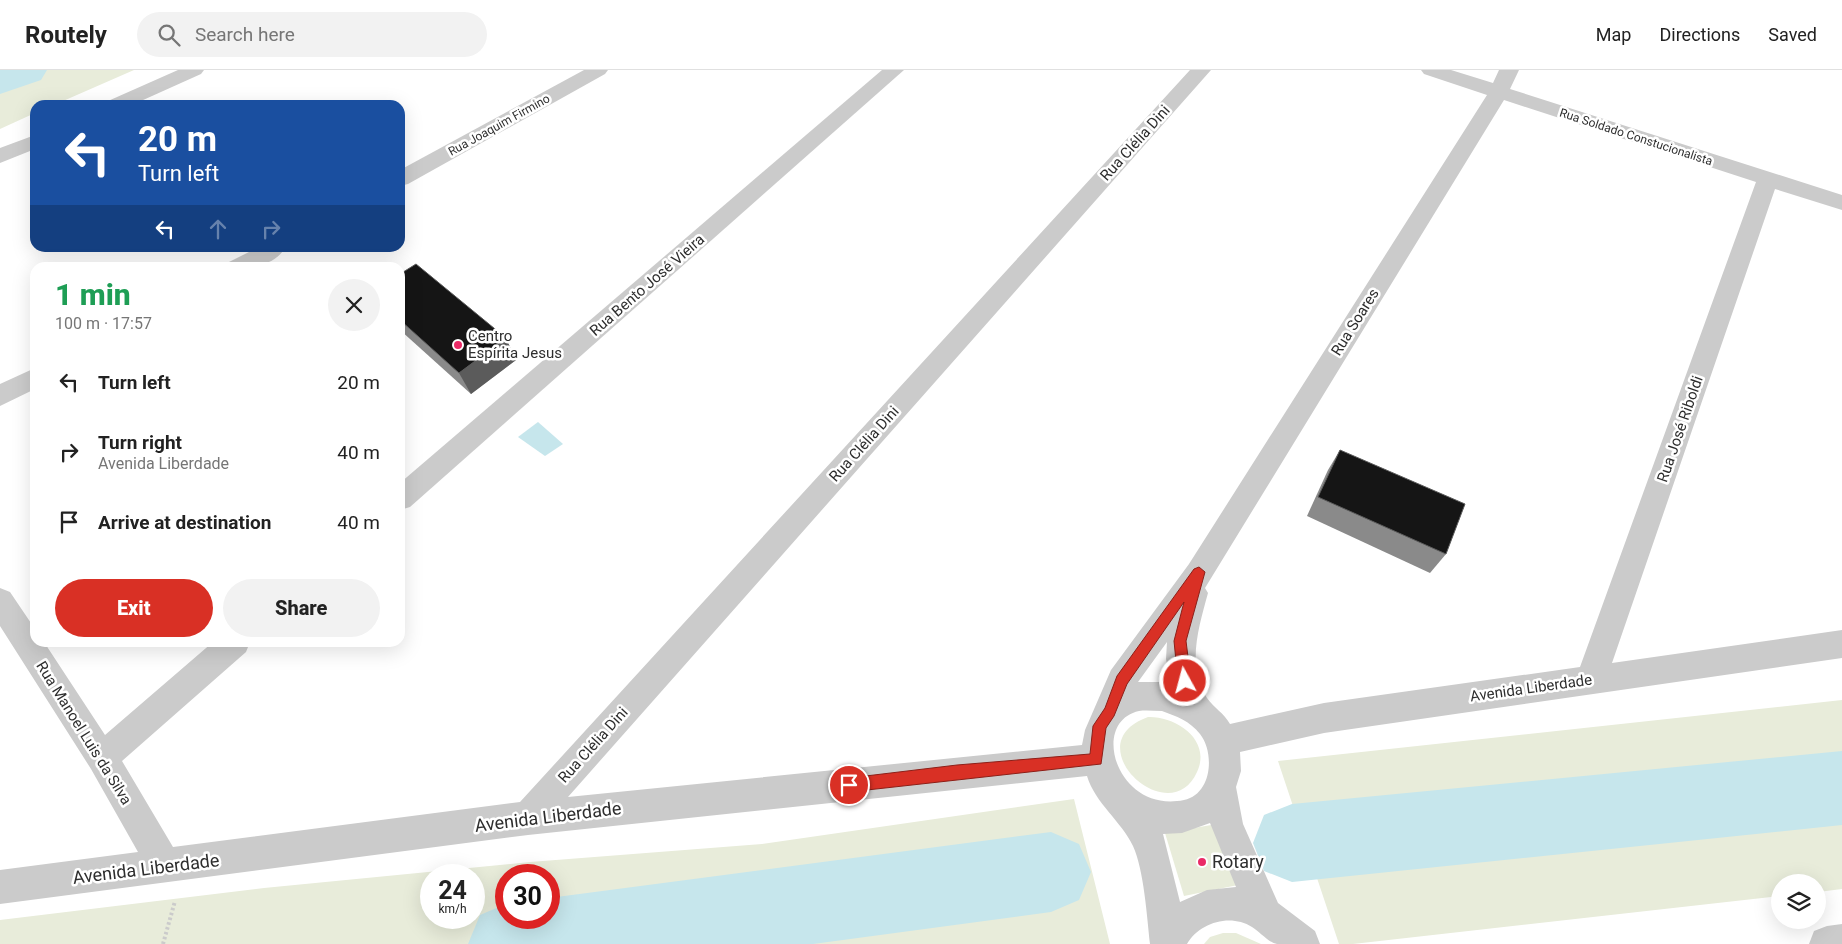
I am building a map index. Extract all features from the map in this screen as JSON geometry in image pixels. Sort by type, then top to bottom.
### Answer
[{"type":"street","points":[[126,100],[194,70]]},
{"type":"street","name":"Rua Joaquim Firmino","points":[[405,176],[598,70]]},
{"type":"street","name":"Rua Bento José Vieira","points":[[405,495],[894,70]]},
{"type":"street","name":"Rua Clélia Dini","points":[[528,818],[1200,70]]},
{"type":"street","name":"Rua Soldado Constucionalista","points":[[1431,70],[1842,203]]},
{"type":"street","name":"Rua Soares","points":[[1199,572],[1498,92],[1509,70]]},
{"type":"street","points":[[0,156],[30,142]]},
{"type":"street","name":"Rua José Riboldi","points":[[1591,680],[1768,178]]},
{"type":"street","points":[[248,262],[267,252]]},
{"type":"street","points":[[0,396],[30,380]]},
{"type":"street","points":[[1197,710],[1185,681],[1180,641],[1199,572]]},
{"type":"street","points":[[1168,944],[1162,895],[1148,839],[1121,800],[1106,783],[1096,759],[1096,744],[1100,726],[1110,711],[1122,680],[1199,572]]},
{"type":"street","name":"Rua Manoel Luis da Silva","points":[[0,601],[102,758],[175,865]]},
{"type":"street","name":"Avenida Liberdade","points":[[1221,742],[1259,731],[1324,718],[1842,644]]},
{"type":"street","points":[[102,758],[229,647]]},
{"type":"street","points":[[1110,711],[1124,700],[1141,694],[1160,694],[1180,699],[1197,710],[1212,724],[1221,742],[1226,761],[1224,780],[1215,797],[1201,809],[1183,817],[1162,818],[1140,812],[1121,800]]},
{"type":"street","name":"Avenida Liberdade","points":[[0,887],[528,818],[1096,759]]},
{"type":"street","points":[[1220,788],[1227,825],[1285,932]]},
{"type":"street","points":[[1168,944],[1178,925],[1194,911],[1213,904],[1234,904],[1285,932]]},
{"type":"path","points":[[163,944],[175,865]]},
{"type":"green space","points":[[0,70],[134,70],[65,100],[30,100],[30,115],[0,129]]},
{"type":"green space","points":[[1842,700],[1842,889],[1826,891],[1826,874],[1771,874],[1771,897],[1353,944],[1339,944],[1278,761]]},
{"type":"green space","points":[[1148,717],[1170,721],[1189,732],[1195,740],[1200,750],[1200,760],[1197,772],[1184,788],[1167,793],[1150,789],[1134,778],[1123,762],[1120,746],[1127,730]]},
{"type":"green space","points":[[1074,799],[1110,944],[0,944],[0,920],[264,888],[420,873],[420,929],[485,929],[485,866],[495,865],[495,929],[560,929],[560,864],[510,864],[762,844]]},
{"type":"green space","points":[[1217,824],[1238,885],[1184,896],[1165,833]]},
{"type":"green space","points":[[1223,933],[1236,933],[1261,944],[1204,944],[1210,937]]},
{"type":"water","points":[[538,422],[563,444],[545,456],[518,437]]},
{"type":"building","name":"Centro Espírita Jesus","points":[[416,264],[506,338],[459,373],[405,324],[405,271]]},
{"type":"building","points":[[1340,450],[1465,504],[1446,554],[1318,497]]},
{"type":"waterway","points":[[0,80],[25,70]]},
{"type":"waterway","points":[[1292,843],[1842,788]]},
{"type":"waterway","points":[[509,944],[1051,872]]},
{"type":"place","name":"Centro Espírita Jesus","points":[[458,345]]},
{"type":"place","name":"Rotary","points":[[1202,862]]},
{"type":"route","points":[[849,785],[957,772],[1096,759],[1096,744],[1100,726],[1110,711],[1122,680],[1199,572],[1180,641],[1185,681]]}]
